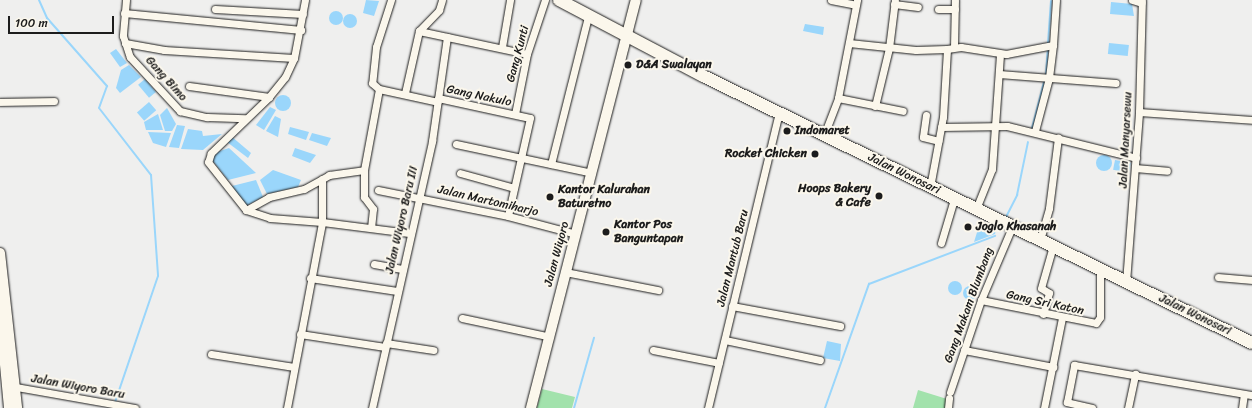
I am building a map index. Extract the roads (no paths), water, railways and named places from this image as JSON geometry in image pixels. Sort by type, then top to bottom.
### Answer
[{"type":"highway","name":"Jalan Wonosari","points":[[559,0],[626,38],[1252,343]]},
{"type":"highway","points":[[0,300],[5,317],[10,408]]},
{"type":"highway","points":[[0,352],[3,408]]},
{"type":"street","name":"Gang Bimo","points":[[126,0],[124,13],[125,43],[130,57],[183,113],[245,118]]},
{"type":"street","points":[[305,0],[301,30],[294,58],[285,77],[269,97],[245,118],[208,159],[246,210],[270,218],[371,227],[410,233]]},
{"type":"street","points":[[371,227],[373,209],[364,197],[364,170],[379,89],[372,83],[372,68],[391,0]]},
{"type":"street","points":[[405,93],[419,31],[439,10],[442,0]]},
{"type":"street","points":[[502,47],[510,0]]},
{"type":"street","name":"Gang Kunti","points":[[515,114],[527,54],[545,0]]},
{"type":"street","name":"Jalan Wiyoro","points":[[531,408],[547,336],[566,272],[636,0]]},
{"type":"street","points":[[824,135],[838,98],[856,2],[831,0]]},
{"type":"street","points":[[954,47],[955,0]]},
{"type":"street","points":[[1032,131],[1049,78],[1050,45],[1056,0]]},
{"type":"street","points":[[1132,0],[1142,1]]},
{"type":"street","name":"Jalan Manyarsewu","points":[[1126,282],[1139,112],[1142,1]]},
{"type":"street","points":[[876,106],[889,48],[894,2],[918,7]]},
{"type":"street","points":[[215,9],[303,14]]},
{"type":"street","points":[[938,9],[955,9]]},
{"type":"street","points":[[124,13],[301,30]]},
{"type":"street","points":[[551,164],[588,17]]},
{"type":"street","points":[[419,31],[502,47],[527,54]]},
{"type":"street","name":"Jalan Wiyoro Baru III","points":[[372,408],[418,196],[426,170],[447,37]]},
{"type":"street","points":[[125,43],[164,50],[294,58]]},
{"type":"street","points":[[849,43],[889,48],[947,49],[954,47],[1000,54],[1050,45]]},
{"type":"street","points":[[930,187],[941,126],[947,49]]},
{"type":"street","points":[[976,209],[992,169],[993,126],[1000,54]]},
{"type":"street","points":[[999,74],[1116,83]]},
{"type":"street","points":[[189,86],[269,97]]},
{"type":"street","name":"Gang Nakulo","points":[[379,89],[530,118],[520,158]]},
{"type":"street","points":[[838,98],[903,111]]},
{"type":"street","points":[[0,102],[54,100]]},
{"type":"street","points":[[1139,112],[1252,120]]},
{"type":"street","name":"Jalan Mantub Baru","points":[[708,408],[779,113]]},
{"type":"street","points":[[926,115],[922,138],[939,141]]},
{"type":"street","points":[[941,126],[993,126],[1032,131],[1136,158]]},
{"type":"street","points":[[1040,240],[1049,208],[1058,138]]},
{"type":"street","points":[[456,144],[592,173]]},
{"type":"street","points":[[508,216],[520,158]]},
{"type":"street","points":[[1135,168],[1167,171]]},
{"type":"street","points":[[246,210],[269,197],[304,189],[322,179],[343,171],[364,170]]},
{"type":"street","points":[[460,173],[514,188]]},
{"type":"street","points":[[287,408],[310,278],[322,222],[322,179]]},
{"type":"street","name":"Jalan Martomiharjo","points":[[378,190],[418,196],[508,216],[576,234]]},
{"type":"street","points":[[941,243],[954,198]]},
{"type":"street","name":"Gang Makam Blumbang","points":[[948,408],[949,395],[981,300],[1012,227]]},
{"type":"street","points":[[1043,314],[1049,293],[1041,288],[1053,246]]},
{"type":"street","points":[[0,253],[5,317],[16,387],[17,408]]},
{"type":"street","points":[[374,264],[402,269]]},
{"type":"street","name":"Gang Sri Katon","points":[[981,300],[1093,324],[1098,322],[1100,269]]},
{"type":"street","points":[[566,272],[658,290]]},
{"type":"street","points":[[1218,277],[1252,280]]},
{"type":"street","points":[[310,278],[397,291]]},
{"type":"street","points":[[732,306],[840,326]]},
{"type":"street","points":[[462,318],[547,336]]},
{"type":"street","points":[[1044,408],[1062,318]]},
{"type":"street","points":[[300,334],[433,350]]},
{"type":"street","points":[[724,340],[820,360]]},
{"type":"street","points":[[653,350],[719,363]]},
{"type":"street","points":[[964,350],[1053,367]]},
{"type":"street","points":[[211,354],[294,367]]},
{"type":"street","points":[[1092,408],[1067,402],[1074,365],[1135,374],[1248,395],[1242,408]]},
{"type":"street","points":[[1128,408],[1135,374]]},
{"type":"street","name":"Jalan Wiyoro Baru","points":[[16,387],[135,408]]},
{"type":"water","points":[[366,0],[379,1],[374,16],[363,13]]},
{"type":"water","points":[[1111,2],[1132,4],[1134,16],[1110,14]]},
{"type":"water","points":[[336,11],[341,13],[343,18],[341,23],[336,25],[331,23],[329,18],[331,13]]},
{"type":"water","points":[[347,14],[353,14],[357,18],[357,24],[353,28],[347,28],[343,24],[343,18]]},
{"type":"water","points":[[805,24],[824,27],[823,35],[803,31]]},
{"type":"water","points":[[1109,43],[1129,45],[1128,56],[1108,54]]},
{"type":"water","points":[[116,49],[127,63],[120,67],[110,53]]},
{"type":"water","points":[[129,65],[141,77],[120,93],[116,88],[121,70]]},
{"type":"water","points":[[145,79],[156,92],[149,98],[138,85]]},
{"type":"water","points":[[283,95],[290,100],[291,103],[286,110],[283,111],[276,106],[275,103],[280,96]]},
{"type":"water","points":[[149,102],[156,110],[144,121],[137,112]]},
{"type":"water","points":[[270,107],[276,110],[264,130],[256,125]]},
{"type":"water","points":[[167,108],[176,124],[172,131],[165,131],[160,115]]},
{"type":"water","points":[[158,114],[163,130],[146,130],[144,122]]},
{"type":"water","points":[[275,116],[281,119],[278,137],[266,131]]},
{"type":"water","points":[[177,125],[185,126],[179,148],[169,147]]},
{"type":"water","points":[[290,127],[309,132],[306,140],[288,134]]},
{"type":"water","points":[[188,129],[202,131],[203,136],[222,134],[203,150],[181,149]]},
{"type":"water","points":[[148,132],[171,133],[166,147],[153,143]]},
{"type":"water","points":[[312,133],[331,138],[327,146],[309,140]]},
{"type":"water","points":[[231,136],[251,153],[248,158],[227,142]]},
{"type":"water","points":[[229,148],[256,173],[228,180],[212,160],[214,153]]},
{"type":"water","points":[[295,148],[316,155],[310,163],[292,156]]},
{"type":"water","points":[[1104,155],[1111,160],[1112,163],[1107,170],[1104,171],[1097,166],[1096,163],[1101,156]]},
{"type":"water","points":[[1115,160],[1131,163],[1129,173],[1113,170]]},
{"type":"water","points":[[273,170],[301,180],[298,187],[267,194],[260,180]]},
{"type":"water","points":[[256,180],[263,197],[246,206],[232,186]]},
{"type":"water","points":[[980,223],[996,230],[995,234],[974,242]]},
{"type":"water","points":[[952,281],[958,281],[962,285],[962,291],[958,295],[952,295],[948,291],[948,285]]},
{"type":"water","points":[[970,286],[975,288],[977,293],[975,298],[970,300],[965,298],[963,293],[965,288]]},
{"type":"water","points":[[827,341],[841,344],[840,361],[823,358]]},
{"type":"waterway","points":[[39,0],[47,18],[107,86],[99,108],[151,175],[158,276],[115,402]]},
{"type":"waterway","points":[[1048,43],[1051,1]]},
{"type":"waterway","points":[[1046,74],[1048,48]]},
{"type":"waterway","points":[[1032,128],[1044,82]]},
{"type":"waterway","points":[[1005,219],[1017,195],[1028,142]]},
{"type":"waterway","points":[[825,408],[869,284],[995,236]]},
{"type":"waterway","points":[[574,408],[594,338]]},
{"type":"place","name":"D&A Swalayan","points":[[628,65]]},
{"type":"place","name":"Indomaret","points":[[787,131]]},
{"type":"place","name":"Rocket Chicken","points":[[815,154]]},
{"type":"place","name":"Hoops Bakery & Cafe","points":[[879,196]]},
{"type":"place","name":"Kantor Kalurahan Baturetno","points":[[550,197]]},
{"type":"place","name":"Joglo Khasanah","points":[[968,227]]},
{"type":"place","name":"Kantor Pos Banguntapan","points":[[606,232]]}]
